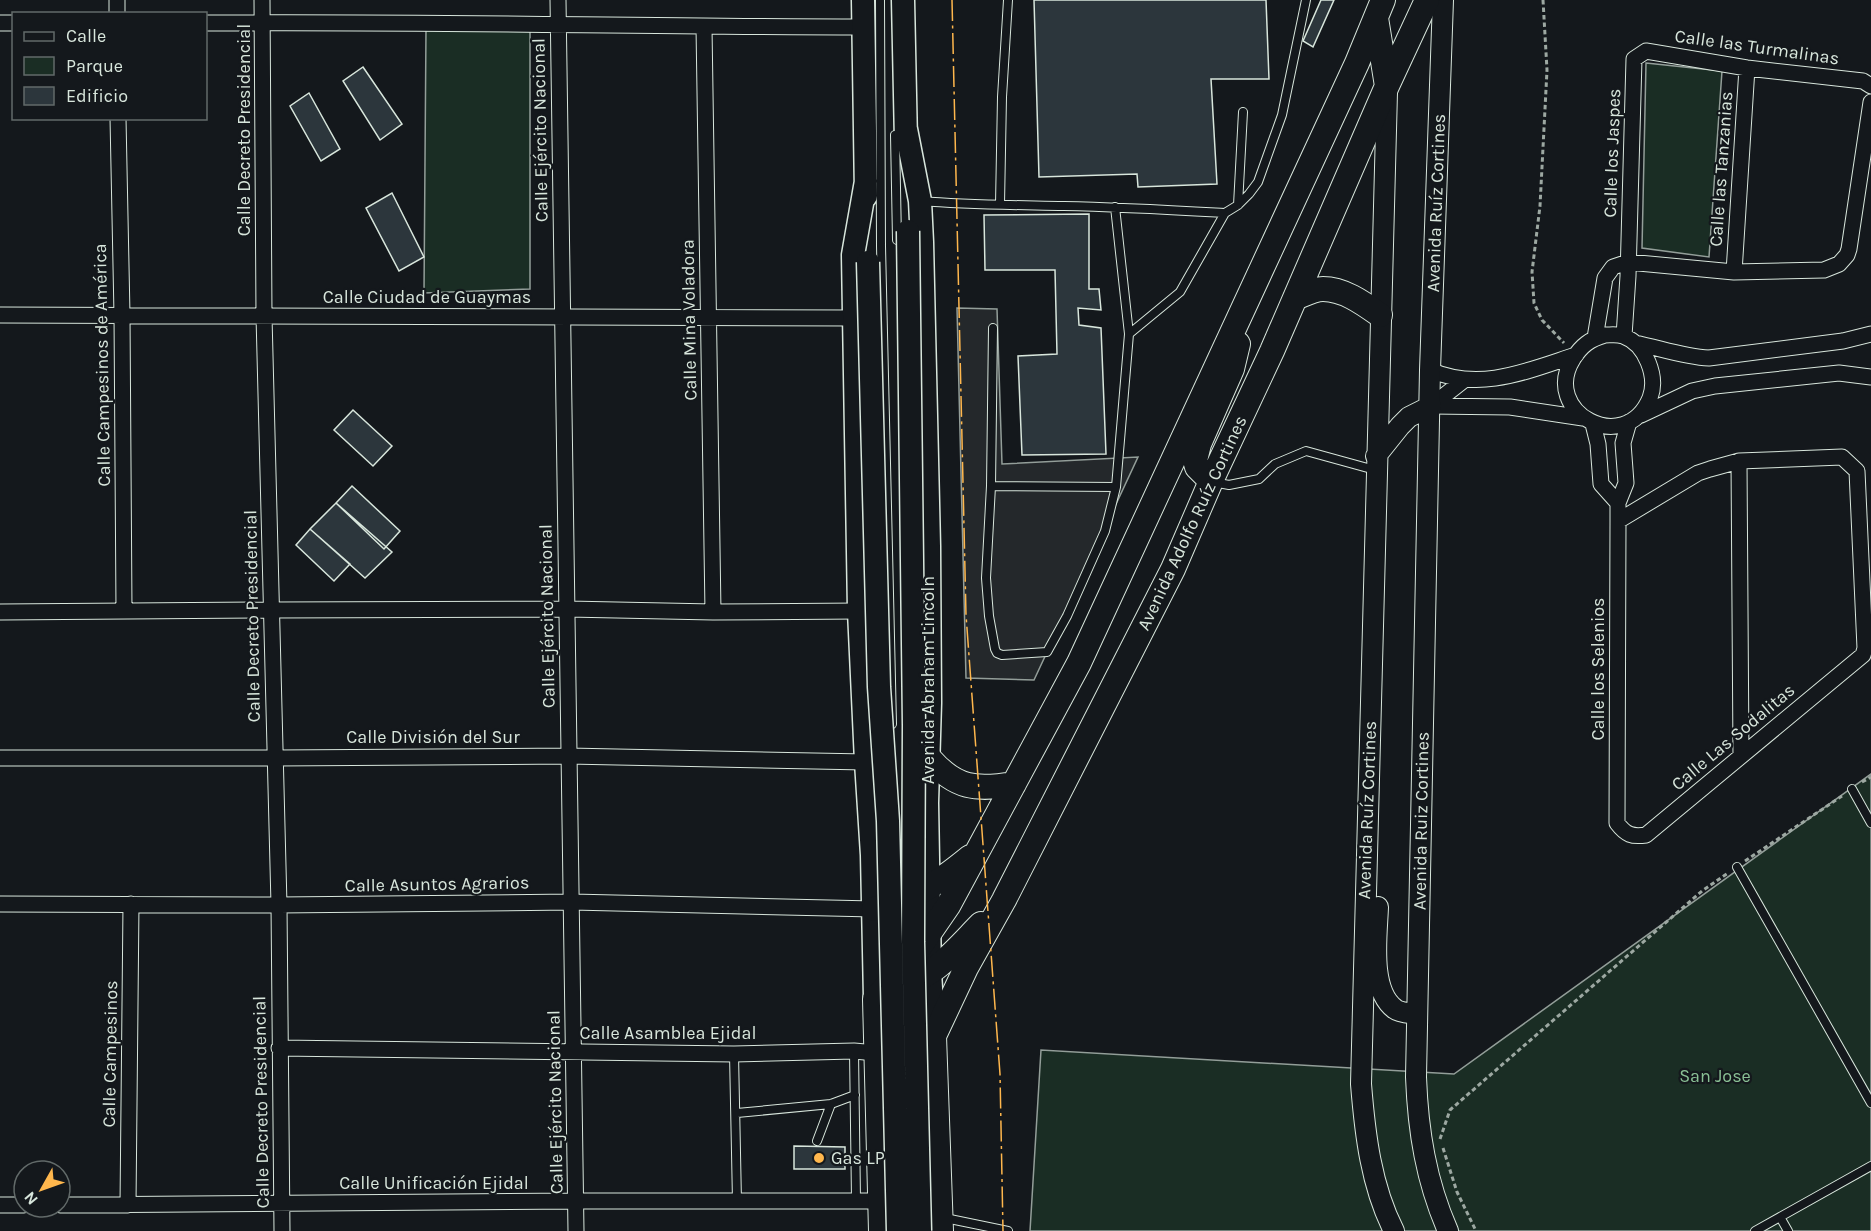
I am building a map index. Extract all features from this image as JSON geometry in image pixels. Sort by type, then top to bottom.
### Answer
[{"type":"main road","points":[[863,0],[879,687],[888,820],[898,1231]]},
{"type":"main road","name":"Avenida Abraham Lincoln","points":[[903,0],[900,130],[914,725],[913,932],[920,1231]]},
{"type":"main road","name":"Avenida Adolfo Ruíz Cortines","points":[[934,1036],[966,968],[1004,900],[1173,569],[1427,0]]},
{"type":"main road","points":[[1379,9],[1387,86]]},
{"type":"main road","points":[[900,977],[930,935],[1079,663],[1357,63],[1379,9]]},
{"type":"main road","name":"Avenida Abraham Lincoln","points":[[881,1231],[865,1052],[900,977],[903,899],[927,803],[929,758],[929,546],[920,201],[900,130]]},
{"type":"main road","name":"Avenida Abraham Lincoln","points":[[866,182],[853,255],[860,611],[869,808],[903,899],[930,935]]},
{"type":"main road","points":[[1295,298],[1321,289],[1336,291],[1359,300],[1380,315]]},
{"type":"main road","points":[[1211,481],[1197,467],[1195,460],[1199,444],[1232,369],[1238,348],[1243,306]]},
{"type":"main road","points":[[929,758],[940,771],[965,785],[981,788],[1014,784]]},
{"type":"main road","points":[[869,808],[875,817],[884,823],[902,824],[927,803]]},
{"type":"main road","points":[[903,899],[979,849]]},
{"type":"main road","points":[[900,977],[959,947],[1004,900]]},
{"type":"main road","name":"Avenida Abraham Lincoln","points":[[900,977],[934,1036],[941,1224]]},
{"type":"street","name":"Calle Decreto Presidencial","points":[[262,0],[264,316],[279,905],[282,1231]]},
{"type":"street","name":"Calle Ejército Nacional","points":[[558,0],[576,1231]]},
{"type":"street","name":"Avenida Ruíz Cortines","points":[[1431,406],[1430,370],[1443,0]]},
{"type":"street","points":[[207,23],[558,23],[704,27],[864,27]]},
{"type":"street","name":"Calle Mina Voladora","points":[[704,27],[713,612]]},
{"type":"street","name":"Calle las Turmalinas","points":[[1646,51],[1747,68],[1867,84]]},
{"type":"street","name":"Calle los Jaspes","points":[[1629,340],[1628,262],[1634,59],[1646,51]]},
{"type":"street","name":"Calle las Tanzanias","points":[[1734,272],[1747,68]]},
{"type":"street","name":"Avenida Ruíz Cortines","points":[[1387,86],[1361,1084],[1365,1132],[1373,1171],[1386,1215],[1395,1231]]},
{"type":"street","points":[[1595,338],[1605,278],[1613,267],[1628,262],[1734,272],[1824,270],[1845,259],[1849,249],[1871,102]]},
{"type":"street","name":"Calle Campesinos de América","points":[[118,120],[124,610]]},
{"type":"street","name":"Calle Ciudad de Guaymas","points":[[0,315],[855,318]]},
{"type":"street","points":[[1618,503],[1601,484],[1598,444],[1588,421],[1575,410],[1566,388],[1569,365],[1584,345],[1605,335],[1690,357],[1709,358],[1844,341],[1871,334]]},
{"type":"street","points":[[1629,340],[1645,355],[1651,367],[1653,381],[1652,393],[1646,406],[1633,419]]},
{"type":"street","points":[[1430,370],[1447,377],[1464,380],[1510,376],[1576,355]]},
{"type":"street","points":[[1431,406],[1510,407],[1588,421],[1605,427],[1617,426],[1692,391],[1715,386],[1839,373],[1871,377]]},
{"type":"street","points":[[1376,463],[1400,426],[1409,417],[1431,406],[1464,380]]},
{"type":"street","name":"Avenida Ruiz Cortines","points":[[1431,406],[1417,1014],[1417,1107],[1424,1162],[1437,1207],[1448,1231]]},
{"type":"street","name":"Calle los Selenios","points":[[1624,833],[1617,823],[1618,503],[1626,483],[1623,443],[1633,419]]},
{"type":"street","name":"Calle Las Sodalitas","points":[[1624,833],[1634,837],[1646,835],[1863,655],[1865,648],[1857,471],[1842,457],[1738,462]]},
{"type":"street","points":[[1618,521],[1698,473],[1738,462],[1741,756]]},
{"type":"street","points":[[0,612],[568,609],[713,612],[860,611]]},
{"type":"street","name":"Calle División del Sur","points":[[0,758],[568,756],[866,762]]},
{"type":"street","points":[[1368,759],[1380,798],[1378,981],[1383,996],[1396,1010],[1417,1014]]},
{"type":"street","name":"Calle Asuntos Agrarios","points":[[0,904],[279,905],[903,899]]},
{"type":"street","name":"Calle Campesinos","points":[[128,1205],[131,904]]},
{"type":"street","name":"Calle Asamblea Ejidal","points":[[279,1048],[734,1054],[865,1052]]},
{"type":"street","name":"Calle Unificación Ejidal","points":[[72,1205],[880,1201]]},
{"type":"lane","points":[[880,0],[881,246],[892,732]]},
{"type":"lane","points":[[1000,204],[1002,97],[1008,0]]},
{"type":"lane","points":[[1129,334],[1180,292],[1225,213],[1238,205],[1255,188],[1282,115],[1306,0]]},
{"type":"lane","points":[[1238,205],[1244,112]]},
{"type":"lane","points":[[920,201],[1225,213]]},
{"type":"lane","points":[[993,328],[991,486],[986,578],[989,616],[997,653],[1002,655],[1045,653],[1067,616],[1105,531],[1116,487],[1129,334],[1115,207]]},
{"type":"lane","points":[[1211,481],[1229,485],[1259,479],[1275,464],[1306,451],[1376,463]]},
{"type":"lane","points":[[991,486],[1116,487]]},
{"type":"lane","points":[[902,1020],[900,977],[903,899],[903,524]]},
{"type":"lane","points":[[893,767],[902,824],[903,899]]},
{"type":"lane","points":[[1852,789],[1871,824]]},
{"type":"lane","points":[[1737,867],[1871,1103]]},
{"type":"lane","points":[[900,977],[928,1174]]},
{"type":"lane","points":[[856,1200],[855,1095],[865,1052]]},
{"type":"lane","points":[[734,1054],[737,1202]]},
{"type":"lane","points":[[736,1113],[831,1104],[855,1095]]},
{"type":"lane","points":[[817,1141],[831,1104]]},
{"type":"lane","points":[[909,1161],[913,1231]]},
{"type":"lane","points":[[1755,1231],[1871,1166]]},
{"type":"lane","points":[[1780,1217],[1788,1231]]},
{"type":"lane","points":[[941,1224],[1008,1231]]},
{"type":"path","points":[[1543,0],[1547,70],[1540,206],[1532,272],[1534,303],[1542,320],[1576,355]]},
{"type":"path","points":[[1476,1231],[1457,1191],[1440,1139],[1450,1110],[1702,891],[1871,777]]},
{"type":"green space","points":[[530,27],[530,289],[424,293],[426,29]]},
{"type":"green space","points":[[1646,63],[1722,71],[1709,257],[1642,248]]},
{"type":"green space","name":"San Jose","points":[[1871,774],[1871,1231],[1030,1231],[1041,1050],[1454,1074]]},
{"type":"shaded area","points":[[957,308],[997,309],[1002,464],[1138,457],[1034,680],[966,678]]},
{"type":"building","points":[[1034,0],[1266,0],[1269,79],[1211,79],[1217,184],[1138,187],[1137,174],[1039,177]]},
{"type":"building","points":[[1321,0],[1334,0],[1313,47],[1303,41]]},
{"type":"building","points":[[363,67],[402,124],[380,140],[343,81]]},
{"type":"building","points":[[309,93],[340,149],[321,161],[290,106]]},
{"type":"building","points":[[392,193],[424,257],[399,271],[366,208]]},
{"type":"building","points":[[1089,214],[1089,289],[1099,289],[1101,310],[1078,308],[1079,325],[1101,328],[1106,454],[1022,455],[1018,356],[1057,354],[1055,270],[985,270],[984,215]]},
{"type":"building","points":[[353,410],[392,446],[373,466],[334,430]]},
{"type":"building","points":[[352,486],[400,531],[384,549],[336,503]]},
{"type":"building","points":[[336,503],[392,552],[365,578],[310,529]]},
{"type":"building","points":[[310,529],[350,564],[334,581],[296,545]]},
{"type":"building","name":"Gas LP","points":[[794,1146],[845,1147],[845,1169],[794,1169]]},
{"type":"power","points":[[952,0],[966,615],[1000,1074],[1003,1231]]},
{"type":"place","name":"Gas LP","points":[[819,1158]]}]
